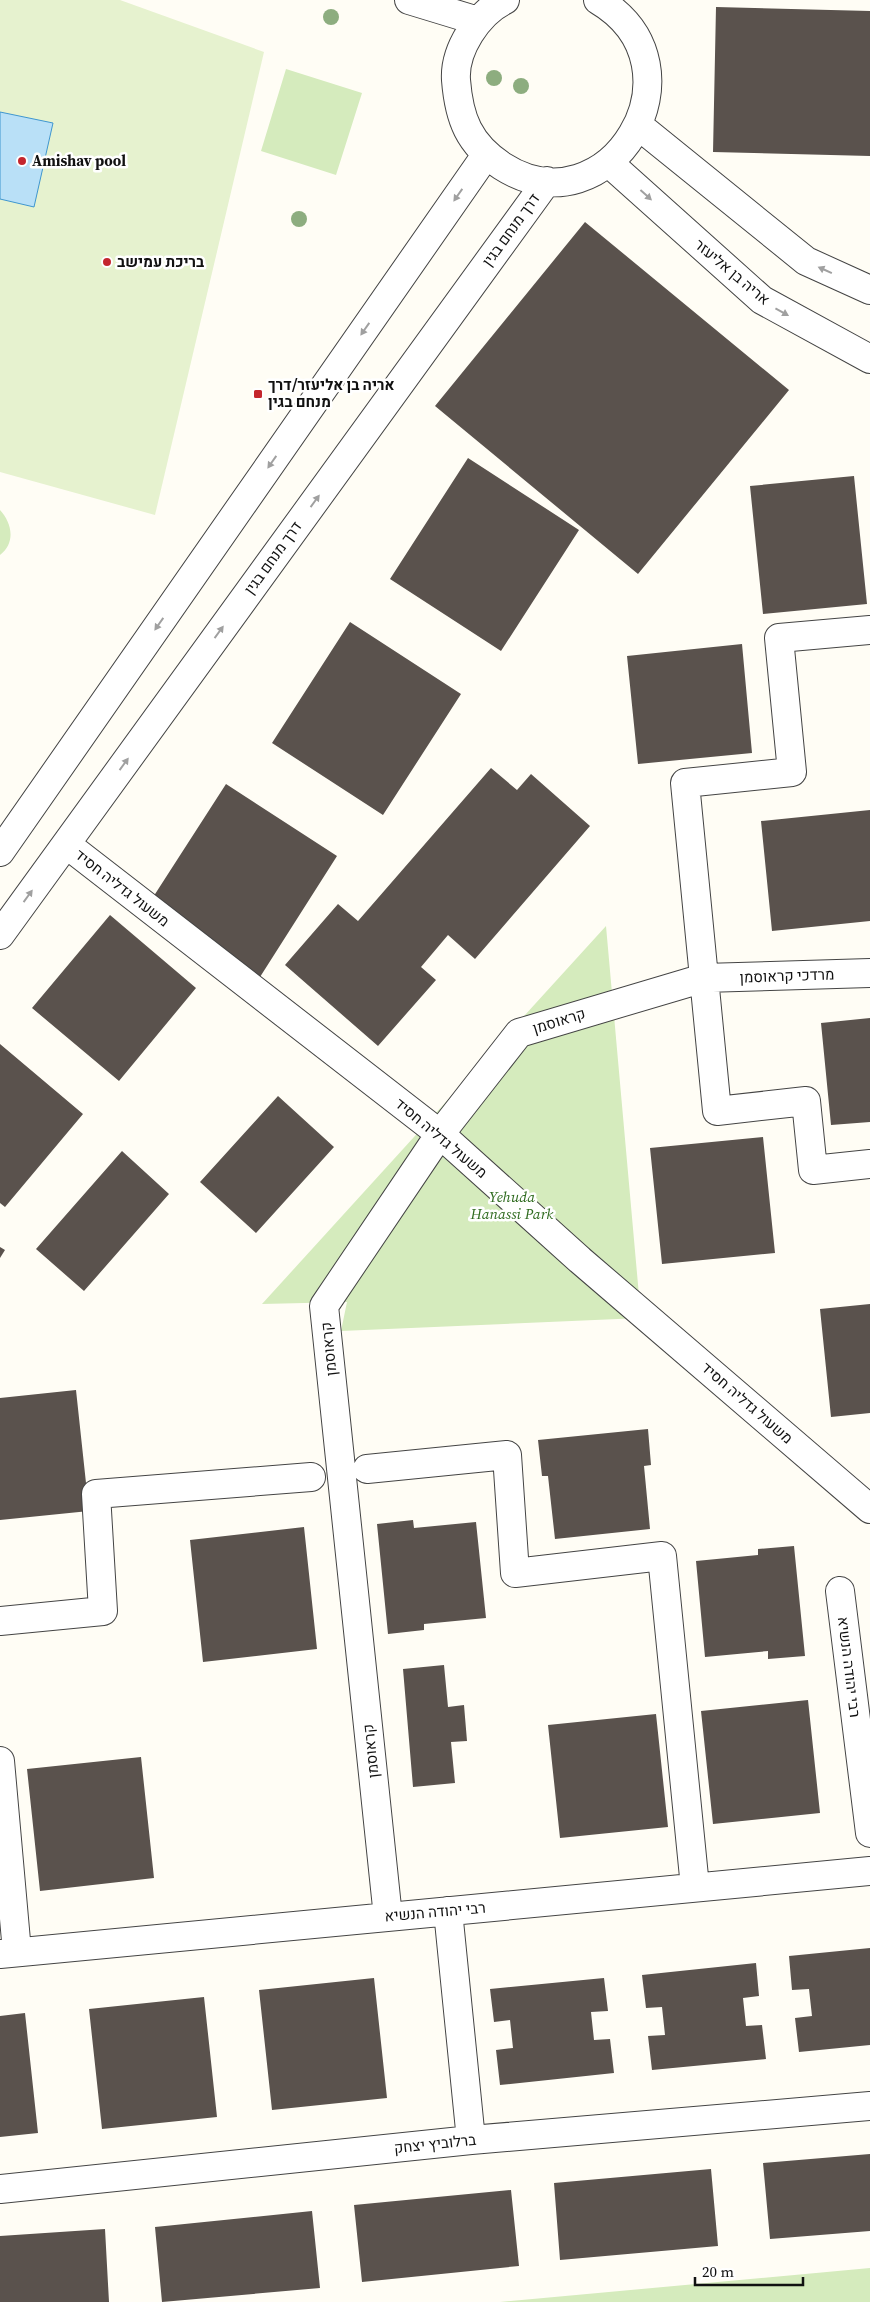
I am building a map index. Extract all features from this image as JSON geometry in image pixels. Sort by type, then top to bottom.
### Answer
[{"type":"street","points":[[409,0],[478,21]]},
{"type":"street","points":[[505,0],[478,21],[463,47],[456,75],[458,104],[468,132],[486,155],[514,174],[547,182],[569,180],[590,174],[610,163],[626,146],[639,126],[646,105],[648,84],[646,62],[639,42],[627,24],[608,3]]},
{"type":"street","points":[[639,126],[806,261],[870,290]]},
{"type":"street","points":[[0,852],[486,155]]},
{"type":"street","name":"אריה בן אליעזר","points":[[610,163],[762,300],[870,359]]},
{"type":"street","name":"דרך מנחם בגין","points":[[0,935],[547,182]]},
{"type":"street","points":[[870,630],[779,638],[792,772],[685,783],[718,1110],[806,1101],[813,1170],[870,1164]]},
{"type":"street","name":"משעול גדליה חסיד","points":[[66,844],[440,1134],[580,1260],[870,1509]]},
{"type":"street","name":"מרדכי קראוסמן","points":[[704,978],[870,973]]},
{"type":"street","name":"קראוסמן","points":[[388,1917],[324,1306],[440,1134],[519,1033],[704,978]]},
{"type":"street","points":[[367,1469],[507,1455],[515,1572],[662,1556],[695,1887]]},
{"type":"street","points":[[0,1621],[104,1610],[96,1494],[311,1477]]},
{"type":"street","name":"רבי יהודה הנשיא","points":[[840,1591],[870,1833]]},
{"type":"street","points":[[0,1761],[8,1953]]},
{"type":"street","name":"רבי יהודה הנשיא","points":[[8,1953],[870,1871]]},
{"type":"street","points":[[448,1911],[471,2140]]},
{"type":"street","name":"ברלוביץ יצחק","points":[[0,2189],[471,2140],[870,2106]]},
{"type":"green space","name":"בריכת עמישב","points":[[0,0],[120,0],[264,52],[155,515],[0,472]]},
{"type":"green space","points":[[286,69],[362,93],[336,175],[261,151]]},
{"type":"green space","points":[[0,510],[7,521],[10,539],[5,550],[0,555]]},
{"type":"green space","name":"Yehuda Hanassi Park","points":[[606,926],[641,1318],[341,1331],[347,1302],[262,1304]]},
{"type":"green space","points":[[870,2268],[870,2302],[500,2302]]},
{"type":"water","name":"Amishav pool","points":[[0,112],[53,123],[34,207],[0,199]]},
{"type":"building","points":[[716,7],[870,11],[870,156],[713,152]]},
{"type":"building","points":[[585,222],[789,390],[638,574],[435,406]]},
{"type":"building","points":[[468,458],[579,530],[501,651],[390,579]]},
{"type":"building","points":[[854,476],[867,604],[763,614],[750,486]]},
{"type":"building","points":[[350,622],[461,694],[383,815],[272,743]]},
{"type":"building","points":[[742,644],[752,753],[638,764],[627,656]]},
{"type":"building","points":[[491,768],[517,790],[531,774],[590,826],[475,959],[448,935],[421,967],[436,980],[378,1046],[285,965],[338,904],[358,921]]},
{"type":"building","points":[[226,784],[337,856],[260,977],[148,905]]},
{"type":"building","points":[[870,810],[870,921],[772,931],[761,821]]},
{"type":"building","points":[[110,915],[196,988],[119,1081],[32,1008]]},
{"type":"building","points":[[870,1018],[870,1122],[831,1125],[821,1023]]},
{"type":"building","points":[[0,1044],[83,1114],[5,1207],[0,1203]]},
{"type":"building","points":[[278,1096],[334,1147],[256,1233],[200,1182]]},
{"type":"building","points":[[763,1137],[775,1253],[662,1264],[650,1148]]},
{"type":"building","points":[[122,1151],[169,1194],[84,1291],[36,1249]]},
{"type":"building","points":[[0,1247],[5,1250],[0,1258]]},
{"type":"building","points":[[870,1304],[870,1413],[831,1417],[820,1309]]},
{"type":"building","points":[[76,1390],[89,1511],[0,1520],[0,1398]]},
{"type":"building","points":[[648,1429],[651,1465],[644,1466],[650,1529],[555,1539],[548,1476],[542,1476],[538,1440]]},
{"type":"building","points":[[413,1520],[414,1528],[476,1522],[486,1618],[424,1624],[424,1630],[388,1634],[377,1524]]},
{"type":"building","points":[[304,1527],[317,1649],[203,1662],[190,1540]]},
{"type":"building","points":[[794,1546],[805,1656],[768,1659],[768,1651],[705,1657],[696,1561],[758,1555],[758,1549]]},
{"type":"building","points":[[444,1665],[448,1707],[464,1705],[467,1741],[451,1742],[455,1783],[413,1787],[403,1669]]},
{"type":"building","points":[[808,1700],[820,1813],[713,1824],[701,1711]]},
{"type":"building","points":[[656,1714],[668,1827],[560,1838],[548,1725]]},
{"type":"building","points":[[141,1757],[154,1878],[40,1891],[27,1769]]},
{"type":"building","points":[[870,1948],[870,2045],[799,2052],[795,2018],[812,2016],[809,1989],[792,1990],[789,1956]]},
{"type":"building","points":[[756,1963],[759,1996],[743,1998],[746,2026],[762,2025],[766,2059],[652,2070],[648,2036],[665,2035],[662,2007],[646,2008],[642,1975]]},
{"type":"building","points":[[374,1978],[387,2098],[272,2110],[259,1990]]},
{"type":"building","points":[[604,1978],[608,2011],[591,2012],[594,2040],[610,2039],[614,2073],[500,2085],[496,2050],[513,2048],[510,2020],[494,2022],[490,1989]]},
{"type":"building","points":[[204,1997],[217,2117],[102,2129],[89,2009]]},
{"type":"building","points":[[25,2013],[38,2133],[0,2137],[0,2016]]},
{"type":"building","points":[[870,2154],[870,2231],[770,2239],[763,2163]]},
{"type":"building","points":[[711,2169],[718,2246],[560,2260],[554,2183]]},
{"type":"building","points":[[511,2190],[519,2266],[362,2282],[354,2205]]},
{"type":"building","points":[[312,2211],[320,2288],[162,2302],[155,2227]]},
{"type":"building","points":[[105,2229],[109,2302],[0,2302],[0,2236]]},
{"type":"place","name":"Amishav pool","points":[[22,161]]},
{"type":"place","name":"בריכת עמישב","points":[[107,262]]},
{"type":"place","name":"אריה בן אליעזר/דרך מנחם בגין","points":[[258,394]]}]
